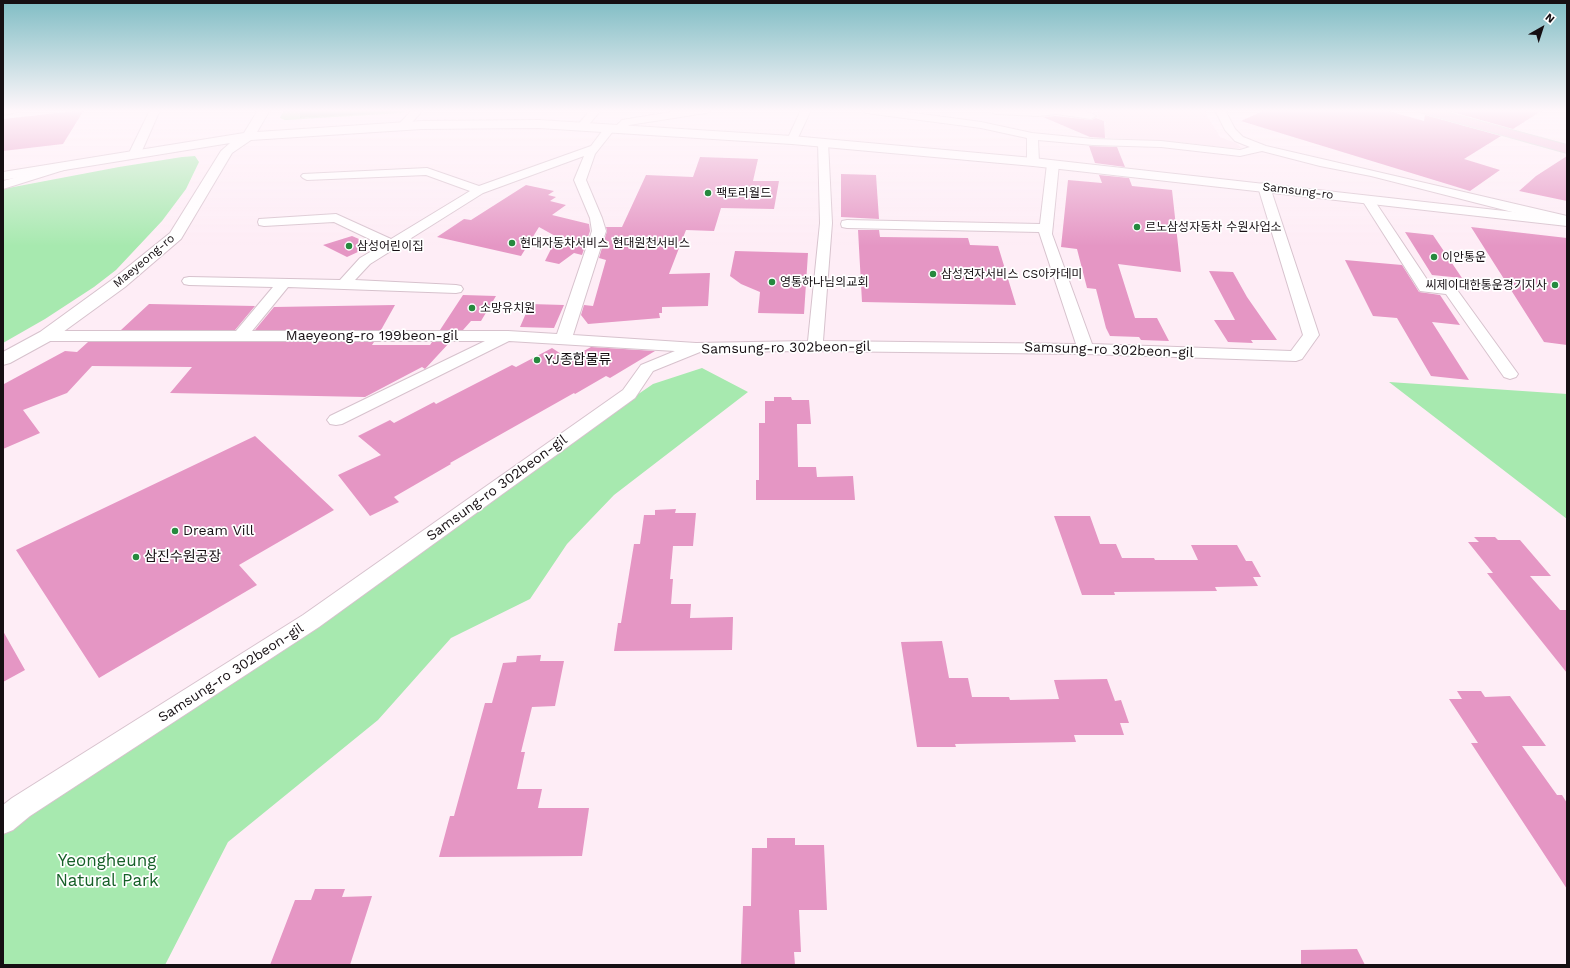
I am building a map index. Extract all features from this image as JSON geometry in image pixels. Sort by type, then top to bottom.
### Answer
[{"type":"street","name":"Samsung-ro","points":[[3,176],[128,155]]},
{"type":"street","name":"Maeyeong-ro","points":[[3,359],[46,336],[119,284],[176,236],[224,155]]},
{"type":"street","points":[[344,284],[365,261],[479,190],[575,155]]},
{"type":"street","points":[[564,338],[599,231],[596,218],[580,180],[590,155]]},
{"type":"street","points":[[816,346],[826,223],[823,155]]},
{"type":"street","name":"Samsung-ro","points":[[962,155],[1567,221]]},
{"type":"street","points":[[1033,155],[1034,162]]},
{"type":"street","points":[[1290,155],[1371,173],[1567,221]]},
{"type":"street","points":[[3,185],[74,164]]},
{"type":"street","points":[[1053,164],[1045,234],[1086,349]]},
{"type":"street","points":[[307,176],[427,171],[479,190]]},
{"type":"street","name":"Samsung-ro 302beon-gil","points":[[3,821],[21,807],[311,621],[628,394],[647,368],[698,347],[816,346],[1086,349],[1296,356],[1311,335],[1264,187]]},
{"type":"street","points":[[1368,200],[1425,288],[1450,290],[1510,374]]},
{"type":"street","points":[[264,222],[336,218],[392,244]]},
{"type":"street","points":[[847,224],[1046,228]]},
{"type":"street","points":[[189,281],[344,284],[456,289]]},
{"type":"street","points":[[240,336],[284,283]]},
{"type":"street","name":"Maeyeong-ro 199beon-gil","points":[[46,336],[508,336],[564,338],[698,347]]},
{"type":"street","points":[[336,420],[508,336]]},
{"type":"green space","points":[[195,156],[199,162],[186,189],[162,221],[116,270],[94,287],[45,319],[3,343],[3,189],[119,167]]},
{"type":"green space","name":"Yeongheung Natural Park","points":[[702,368],[748,392],[614,495],[567,544],[530,599],[451,638],[378,720],[228,842],[165,965],[3,965],[3,830],[653,384]]},
{"type":"green space","points":[[1389,382],[1567,394],[1567,519]]},
{"type":"building","points":[[1092,155],[1120,155],[1125,167],[1095,163]]},
{"type":"building","points":[[1353,155],[1470,155],[1464,159],[1500,170],[1470,191]]},
{"type":"building","points":[[1567,156],[1567,201],[1519,191],[1536,176]]},
{"type":"building","points":[[700,157],[758,159],[753,181],[779,181],[774,209],[721,208],[714,231],[686,230],[669,274],[710,273],[708,306],[662,307],[662,313],[659,313],[660,318],[588,324],[581,315],[584,305],[593,306],[606,260],[599,258],[607,231],[606,227],[622,227],[646,175],[693,177]]},
{"type":"building","points":[[841,174],[876,175],[879,219],[841,217]]},
{"type":"building","points":[[1099,175],[1129,178],[1132,186],[1172,190],[1181,272],[1118,264],[1135,318],[1157,318],[1169,341],[1141,340],[1139,337],[1110,336],[1106,328],[1096,289],[1087,288],[1077,249],[1061,247],[1068,180],[1102,183]]},
{"type":"building","points":[[526,185],[554,191],[548,195],[556,197],[550,201],[566,205],[552,215],[589,224],[590,231],[582,255],[574,253],[559,264],[545,261],[557,237],[539,227],[521,256],[437,237],[464,219],[471,220]]},
{"type":"building","points":[[1471,227],[1567,238],[1567,345],[1544,342]]},
{"type":"building","name":"삼성전자서비스 CS아카데미","points":[[858,230],[879,230],[880,237],[968,238],[970,245],[998,246],[1016,305],[862,302]]},
{"type":"building","points":[[1405,232],[1433,235],[1462,278],[1432,275]]},
{"type":"building","name":"삼성어린이집","points":[[352,236],[373,245],[347,257],[323,245]]},
{"type":"building","name":"영통하나님의교회","points":[[735,251],[808,253],[804,314],[758,313],[760,292],[741,284],[730,276]]},
{"type":"building","points":[[1345,260],[1402,265],[1419,292],[1440,295],[1460,325],[1432,322],[1469,380],[1431,376],[1397,318],[1373,316]]},
{"type":"building","points":[[1209,271],[1233,272],[1247,297],[1277,340],[1251,340],[1253,343],[1228,342],[1214,320],[1235,320]]},
{"type":"building","name":"소망유치원","points":[[463,295],[496,296],[481,321],[471,321],[463,330],[440,330]]},
{"type":"building","points":[[149,304],[255,306],[235,330],[121,330]]},
{"type":"building","points":[[530,304],[564,305],[554,328],[520,327]]},
{"type":"building","points":[[395,305],[381,330],[255,330],[274,307]]},
{"type":"building","points":[[88,342],[374,342],[372,345],[430,345],[432,342],[450,342],[425,369],[422,367],[365,397],[170,393],[192,367],[92,366],[67,393],[23,410],[40,433],[3,449],[3,383],[4,384],[65,351],[77,352]]},
{"type":"building","points":[[591,347],[655,351],[610,378],[606,376],[575,394],[574,393],[450,463],[451,464],[394,497],[399,502],[370,516],[338,475],[381,455],[358,436],[390,420],[394,423],[434,402],[436,404],[512,365],[516,367],[552,348],[569,359]]},
{"type":"building","points":[[774,397],[791,397],[792,400],[809,400],[811,424],[797,424],[798,467],[816,467],[817,477],[853,476],[855,500],[756,500],[756,480],[759,480],[759,423],[765,423],[765,401],[774,401]]},
{"type":"building","name":"삼진수원공장","points":[[255,436],[334,510],[239,565],[257,585],[99,678],[16,550]]},
{"type":"building","points":[[676,509],[675,513],[696,513],[693,546],[673,546],[670,579],[673,579],[671,604],[691,604],[690,618],[733,617],[732,650],[614,651],[618,623],[621,623],[634,544],[640,544],[644,515],[655,515],[655,510]]},
{"type":"building","points":[[1054,516],[1090,516],[1100,544],[1116,544],[1122,558],[1198,560],[1191,545],[1237,545],[1246,561],[1252,561],[1261,577],[1253,577],[1258,586],[1215,587],[1217,591],[1114,592],[1115,595],[1082,595]]},
{"type":"building","points":[[1474,537],[1495,537],[1498,540],[1520,540],[1551,576],[1530,576],[1560,610],[1567,610],[1567,673],[1487,573],[1493,573],[1468,542],[1479,542]]},
{"type":"building","points":[[3,631],[25,670],[3,682]]},
{"type":"building","points":[[942,641],[949,678],[968,678],[972,697],[1009,697],[1010,700],[1059,699],[1054,680],[1107,679],[1115,701],[1121,700],[1129,723],[1120,723],[1124,735],[1074,735],[1076,742],[955,744],[956,747],[917,747],[901,642]]},
{"type":"building","points":[[541,655],[540,661],[564,661],[555,706],[532,707],[521,752],[525,752],[517,789],[542,789],[538,808],[589,808],[582,856],[439,857],[450,816],[454,816],[485,703],[492,703],[503,663],[516,662],[517,656]]},
{"type":"building","points":[[1457,691],[1481,691],[1485,697],[1510,696],[1546,746],[1522,746],[1557,795],[1562,795],[1567,803],[1567,889],[1471,743],[1478,743],[1449,699],[1462,699]]},
{"type":"building","points":[[767,838],[795,838],[795,845],[824,845],[827,910],[799,910],[801,952],[794,952],[795,965],[741,965],[743,906],[751,906],[752,848],[767,848]]},
{"type":"building","points":[[315,889],[345,889],[342,897],[372,896],[350,965],[270,965],[295,900],[311,900]]},
{"type":"building","points":[[1357,949],[1365,965],[1301,965],[1301,950]]},
{"type":"place","name":"팩토리월드","points":[[708,193]]},
{"type":"place","name":"르노삼성자동차 수원사업소","points":[[1137,227]]},
{"type":"place","name":"현대자동차서비스 현대원천서비스","points":[[512,243]]},
{"type":"place","name":"삼성어린이집","points":[[349,246]]},
{"type":"place","name":"이안통운","points":[[1434,257]]},
{"type":"place","name":"삼성전자서비스 CS아카데미","points":[[933,274]]},
{"type":"place","name":"영통하나님의교회","points":[[772,282]]},
{"type":"place","name":"씨제이대한통운경기지사","points":[[1555,285]]},
{"type":"place","name":"소망유치원","points":[[472,308]]},
{"type":"place","name":"YJ종합물류","points":[[537,360]]},
{"type":"place","name":"Dream Vill","points":[[175,531]]},
{"type":"place","name":"삼진수원공장","points":[[136,557]]}]
